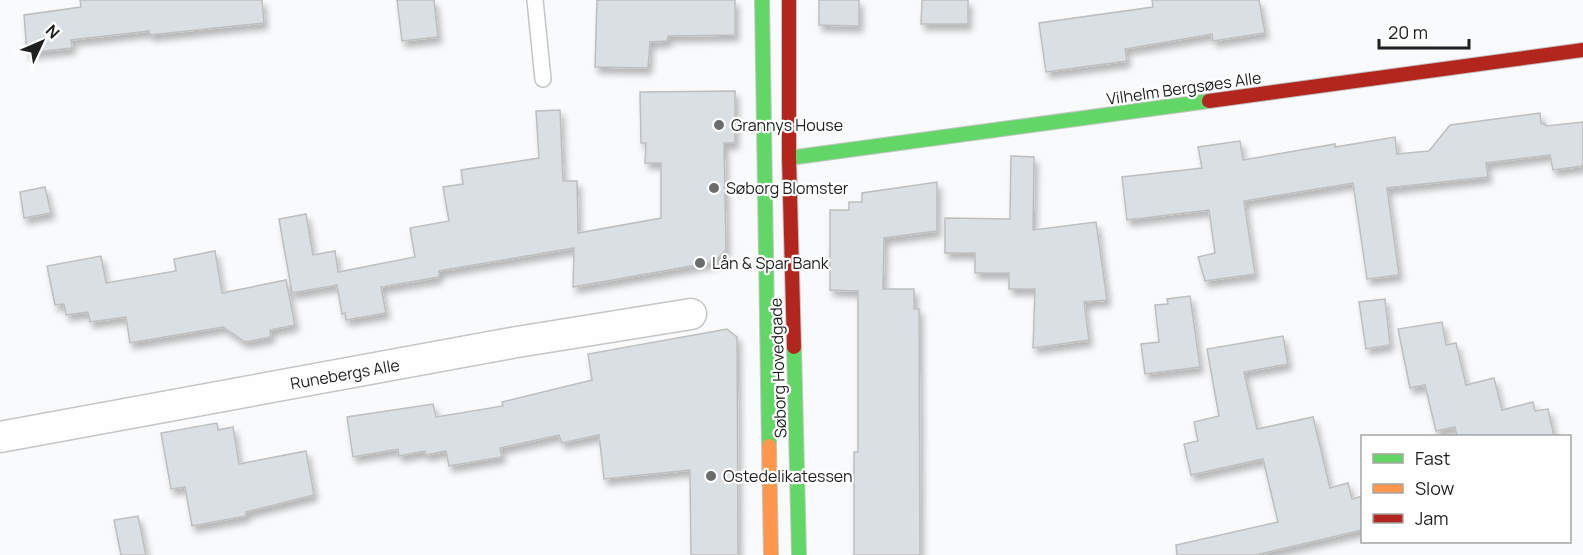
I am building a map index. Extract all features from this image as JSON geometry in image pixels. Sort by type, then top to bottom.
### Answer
[{"type":"street","name":"Søborg Hovedgade","points":[[762,0],[771,555]]},
{"type":"street","name":"Søborg Hovedgade","points":[[789,0],[789,158],[799,555]]},
{"type":"street","name":"Vilhelm Bergsøes Alle","points":[[789,158],[1583,50]]},
{"type":"street","name":"Runebergs Alle","points":[[0,437],[516,342],[691,314]]},
{"type":"lane","points":[[535,0],[543,79]]},
{"type":"building","points":[[80,0],[262,0],[264,23],[150,35],[149,31],[71,40],[72,48],[27,53],[24,15],[81,7]]},
{"type":"building","points":[[397,0],[434,0],[438,37],[402,41]]},
{"type":"building","points":[[597,0],[735,0],[735,35],[668,36],[667,41],[650,42],[648,68],[595,67]]},
{"type":"building","points":[[819,0],[859,0],[859,26],[819,25]]},
{"type":"building","points":[[922,0],[968,0],[968,24],[921,24]]},
{"type":"building","points":[[1152,0],[1259,0],[1265,33],[1213,41],[1212,34],[1125,49],[1127,61],[1046,72],[1039,23],[1153,7]]},
{"type":"building","points":[[735,91],[735,143],[724,143],[726,250],[714,262],[573,287],[574,248],[439,271],[439,277],[381,287],[386,313],[346,320],[345,313],[342,314],[337,285],[292,293],[279,219],[306,214],[313,255],[335,251],[338,272],[415,257],[410,228],[449,221],[443,187],[463,184],[461,170],[539,158],[536,111],[560,110],[563,181],[577,181],[578,233],[661,218],[661,163],[645,163],[646,143],[641,143],[640,92]]},
{"type":"building","points":[[1540,113],[1541,124],[1546,126],[1583,122],[1583,166],[1553,170],[1550,155],[1486,163],[1488,177],[1387,188],[1399,275],[1367,279],[1353,183],[1244,201],[1255,274],[1205,281],[1198,257],[1215,253],[1209,210],[1127,220],[1122,177],[1202,168],[1198,147],[1240,141],[1243,160],[1335,144],[1335,147],[1395,137],[1397,154],[1429,151],[1450,125]]},
{"type":"building","points":[[1011,156],[1034,157],[1033,230],[1096,222],[1107,300],[1084,302],[1089,340],[1033,348],[1035,289],[1009,289],[1009,273],[975,273],[975,253],[945,253],[945,218],[1010,219]]},
{"type":"building","points":[[937,182],[937,231],[884,238],[883,289],[914,289],[914,309],[919,309],[920,555],[854,555],[854,452],[858,452],[858,291],[830,290],[830,210],[849,210],[849,202],[862,202],[862,193]]},
{"type":"building","points":[[45,187],[51,213],[24,218],[20,192]]},
{"type":"building","points":[[215,251],[222,293],[286,280],[295,325],[270,330],[271,337],[245,342],[223,327],[130,343],[126,317],[90,322],[88,312],[66,315],[64,304],[55,305],[47,266],[101,256],[106,283],[176,271],[174,259]]},
{"type":"building","points":[[1190,296],[1200,367],[1145,374],[1141,344],[1159,342],[1155,305],[1168,304],[1167,299]]},
{"type":"building","points":[[1385,299],[1390,345],[1366,349],[1359,302]]},
{"type":"building","points":[[1442,322],[1446,345],[1456,343],[1466,385],[1494,378],[1502,410],[1533,402],[1535,411],[1548,409],[1554,435],[1457,435],[1455,427],[1436,431],[1425,385],[1410,388],[1398,329]]},
{"type":"building","points":[[727,329],[737,337],[738,555],[691,555],[690,470],[604,479],[599,435],[562,443],[559,435],[500,448],[502,457],[449,466],[446,451],[426,455],[425,451],[399,456],[398,449],[353,457],[347,417],[433,404],[436,417],[503,406],[502,402],[592,380],[588,354]]},
{"type":"building","points":[[1283,336],[1288,364],[1244,372],[1257,429],[1313,417],[1330,488],[1348,483],[1352,499],[1361,496],[1361,530],[1256,555],[1177,555],[1176,545],[1278,522],[1263,459],[1191,475],[1184,444],[1198,441],[1194,422],[1219,416],[1207,349]]},
{"type":"building","points":[[217,423],[218,430],[233,427],[239,464],[306,451],[314,495],[246,512],[246,516],[192,526],[185,487],[171,489],[161,433]]},
{"type":"building","points":[[138,516],[146,555],[121,555],[114,520]]},
{"type":"traffic: fast","points":[[762,0],[769,446]]},
{"type":"traffic: fast","points":[[789,158],[1209,101]]},
{"type":"traffic: fast","points":[[794,347],[799,555]]},
{"type":"traffic: slow","points":[[769,446],[771,555]]},
{"type":"traffic: jam","points":[[789,0],[789,158],[794,347]]},
{"type":"traffic: jam","points":[[1209,101],[1583,50]]},
{"type":"place","name":"Grannys House","points":[[719,125]]},
{"type":"place","name":"Søborg Blomster","points":[[714,188]]},
{"type":"place","name":"Lån & Spar Bank","points":[[700,263]]},
{"type":"place","name":"Ostedelikatessen","points":[[711,476]]}]
